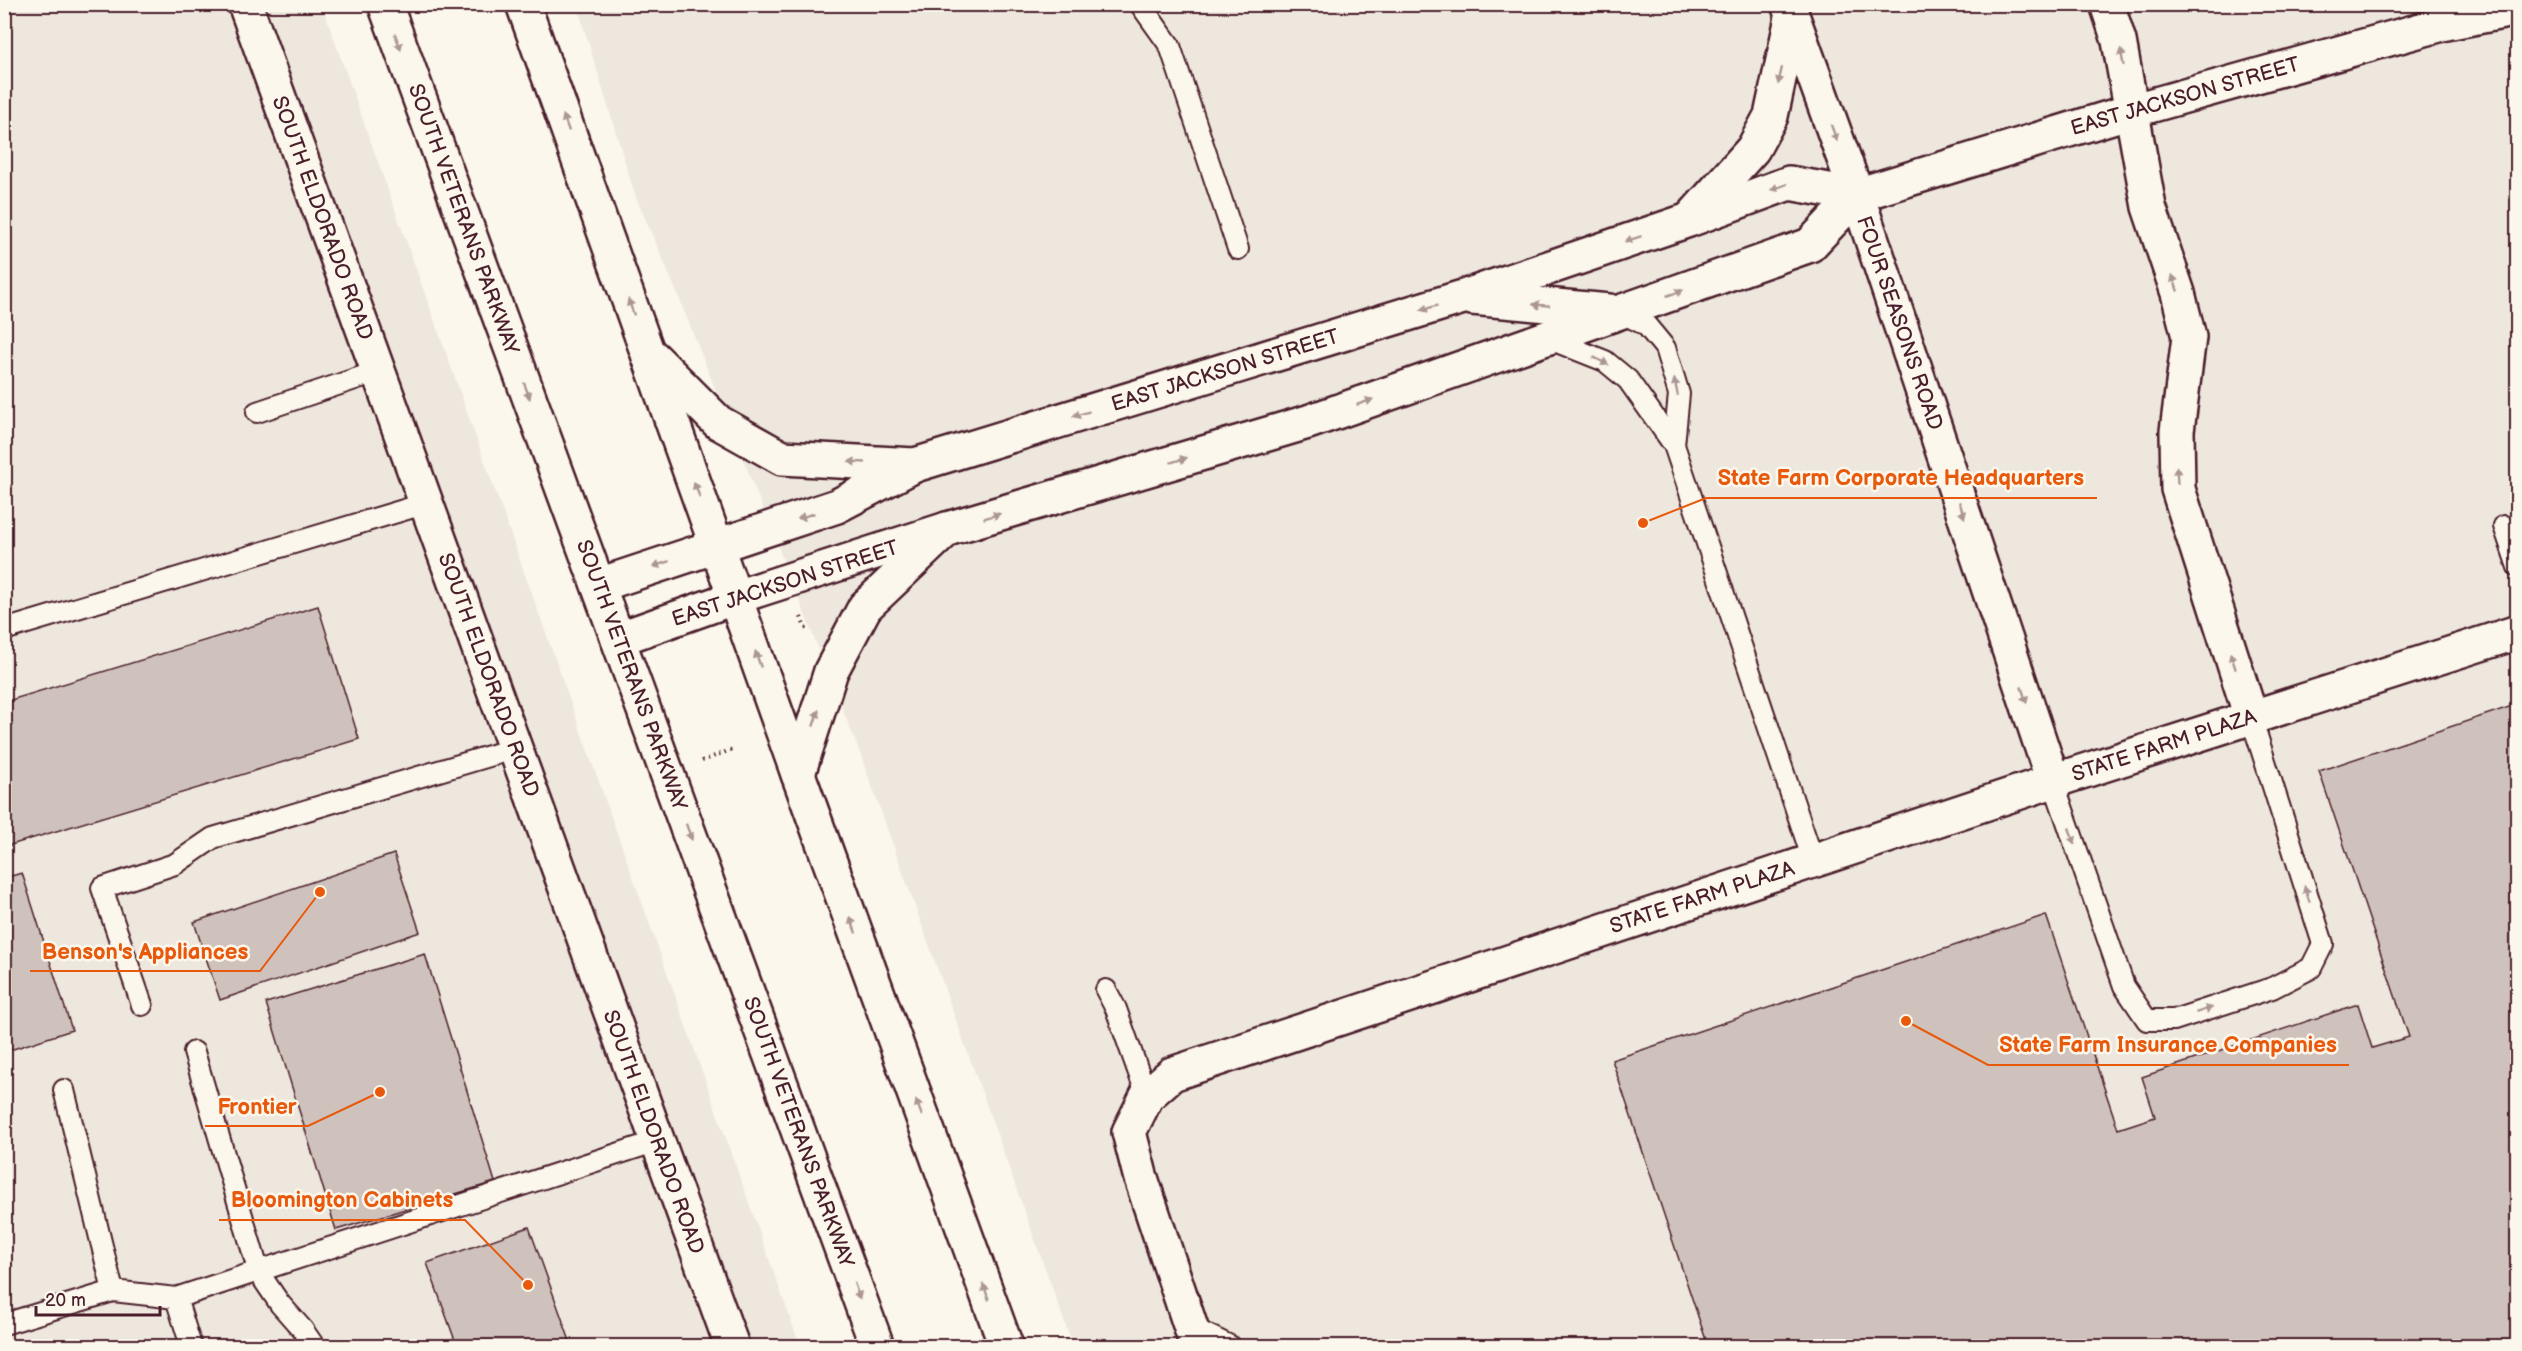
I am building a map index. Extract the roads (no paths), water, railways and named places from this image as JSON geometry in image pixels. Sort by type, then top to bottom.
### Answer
[{"type":"main road","name":"SOUTH ELDORADO ROAD","points":[[245,4],[380,371],[732,1347]]},
{"type":"main road","name":"SOUTH VETERANS PARKWAY","points":[[385,4],[877,1347]]},
{"type":"main road","points":[[524,4],[646,351],[1006,1347]]},
{"type":"main road","points":[[2107,4],[2119,41],[2149,207],[2178,293],[2189,337],[2177,431],[2178,489],[2251,717]]},
{"type":"main road","name":"EAST JACKSON STREET","points":[[598,585],[837,506],[915,465],[1463,297],[1689,220],[1789,183],[1857,195],[2131,111],[2446,23],[2517,9]]},
{"type":"main road","points":[[1689,220],[1753,149],[1771,116],[1790,11]]},
{"type":"main road","name":"FOUR SEASONS ROAD","points":[[1790,11],[1857,195],[2053,781]]},
{"type":"main road","name":"EAST JACKSON STREET","points":[[618,639],[736,597],[947,529],[1308,422],[1809,245],[1857,195]]},
{"type":"main road","points":[[1463,297],[1620,312]]},
{"type":"main road","points":[[646,351],[718,422],[782,458],[915,465]]},
{"type":"main road","points":[[798,774],[831,671],[865,607],[947,529]]},
{"type":"main road","name":"STATE FARM PLAZA","points":[[1194,1337],[1140,1176],[1129,1132],[1147,1096],[1172,1074],[2053,781],[2517,632]]},
{"type":"lane","points":[[1140,4],[1170,46],[1238,249]]},
{"type":"lane","points":[[1620,312],[1646,325],[1665,348],[1679,394],[1674,445]]},
{"type":"lane","points":[[1547,338],[1605,361],[1628,381],[1674,445],[1813,860]]},
{"type":"lane","points":[[257,412],[380,371]]},
{"type":"lane","points":[[4,630],[427,503]]},
{"type":"lane","points":[[2504,526],[2517,567]]},
{"type":"lane","points":[[2053,781],[2124,986],[2147,1020],[2174,1020],[2282,983],[2311,968],[2323,944],[2251,717]]},
{"type":"lane","points":[[142,1005],[102,888],[175,864],[213,838],[516,748]]},
{"type":"lane","points":[[1106,990],[1116,1009],[1147,1096]]},
{"type":"lane","points":[[194,1052],[259,1273],[314,1347]]},
{"type":"lane","points":[[64,1090],[113,1291]]},
{"type":"lane","points":[[4,1324],[113,1291],[176,1298],[259,1273],[657,1141]]},
{"type":"lane","points":[[176,1298],[191,1347]]},
{"type":"lane","points":[[1194,1337],[1230,1347]]},
{"type":"place","name":"State Farm Corporate Headquarters","points":[[1643,523]]},
{"type":"place","name":"Benson's Appliances","points":[[320,892]]},
{"type":"place","name":"State Farm Insurance Companies","points":[[1906,1021]]},
{"type":"place","name":"Frontier","points":[[380,1092]]},
{"type":"place","name":"Bloomington Cabinets","points":[[528,1285]]}]
